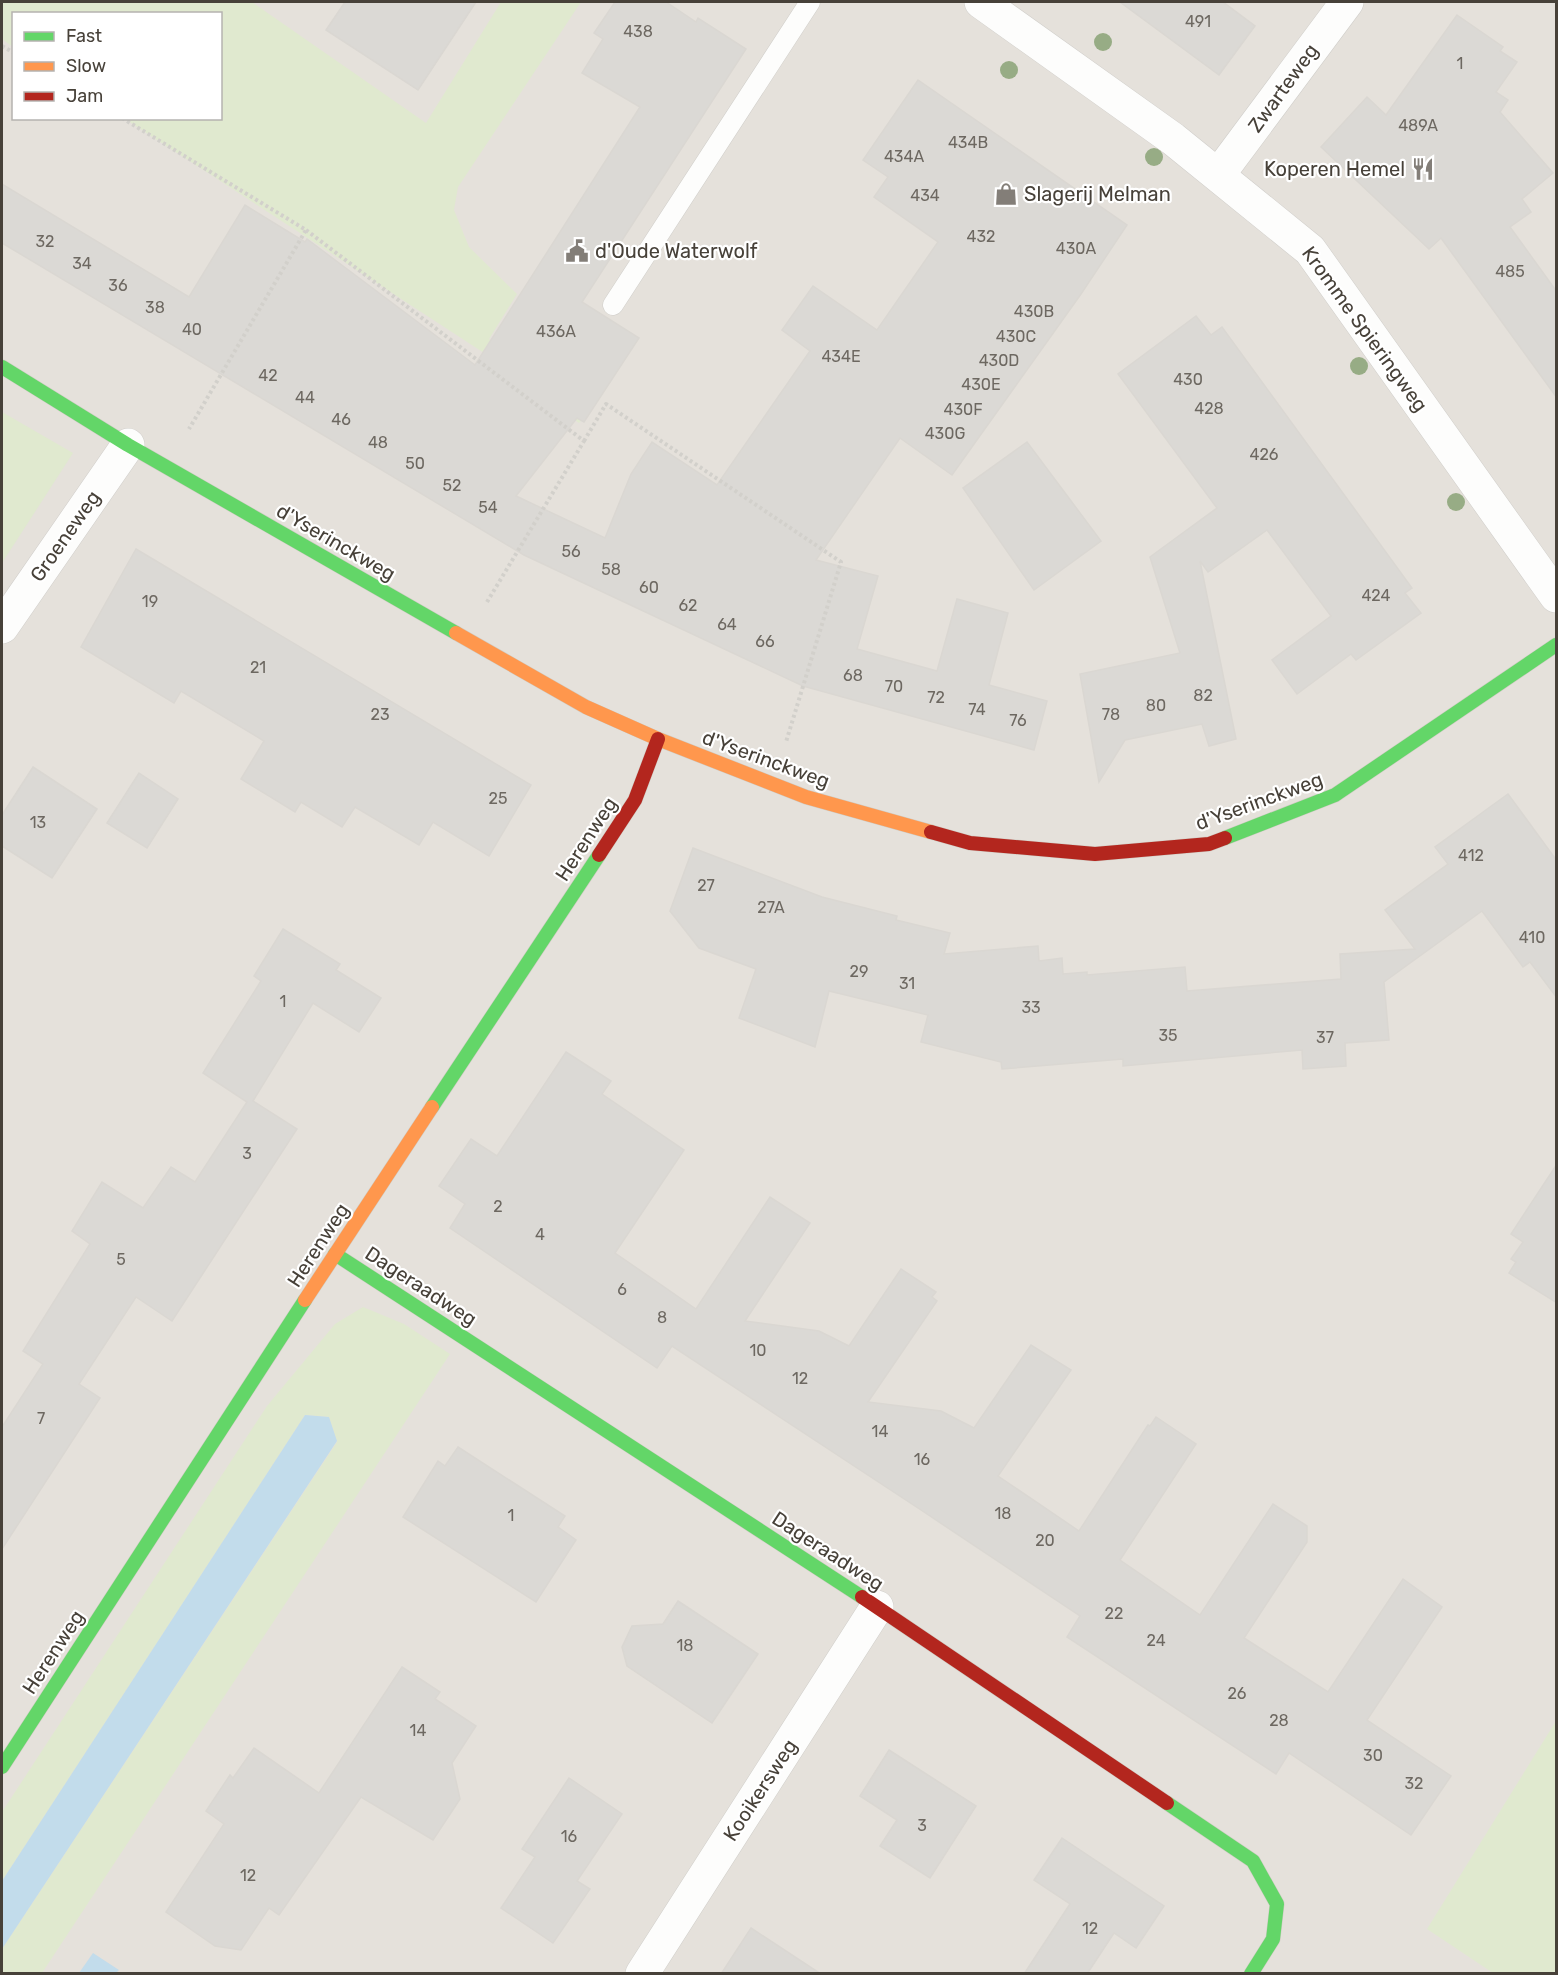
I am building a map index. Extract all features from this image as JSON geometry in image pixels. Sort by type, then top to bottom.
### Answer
[{"type":"street","name":"Kromme Spieringweg","points":[[981,2],[1219,174],[1310,250],[1557,596]]},
{"type":"street","name":"Zwarteweg","points":[[1219,174],[1347,2]]},
{"type":"street","name":"d'Yserinckweg","points":[[2,367],[128,445],[586,707],[658,739],[806,797],[970,843],[1095,854],[1209,844],[1335,795],[1557,645]]},
{"type":"street","name":"Groeneweg","points":[[2,627],[128,445]]},
{"type":"street","name":"Herenweg","points":[[2,1767],[335,1254],[635,800],[658,739]]},
{"type":"street","name":"Dageraadweg","points":[[335,1254],[878,1607],[1253,1861],[1277,1904],[1273,1939],[1251,1974]]},
{"type":"street","name":"Kooikersweg","points":[[642,1974],[878,1607]]},
{"type":"lane","points":[[613,305],[810,2]]},
{"type":"path","points":[[125,120],[306,231],[584,441]]},
{"type":"path","points":[[166,467],[306,231]]},
{"type":"path","points":[[465,638],[606,404],[841,562],[773,784]]},
{"type":"shaded area","points":[[2,2],[1556,2],[1556,1973],[2,1973]]},
{"type":"green space","points":[[2,2],[252,2],[426,123],[501,2],[581,2],[458,187],[454,210],[469,247],[517,294],[489,339],[589,412],[579,423],[481,351],[127,120],[222,120],[222,12],[12,12],[12,46],[2,39]]},
{"type":"green space","points":[[2,412],[73,453],[2,563]]},
{"type":"green space","points":[[363,1307],[404,1324],[450,1354],[42,1973],[2,1973],[2,1949],[337,1442],[329,1417],[305,1415],[2,1881],[2,1812],[267,1406],[335,1324]]},
{"type":"green space","points":[[1556,1721],[1556,1973],[1493,1973],[1427,1929]]},
{"type":"water","points":[[305,1415],[329,1417],[337,1441],[2,1949],[2,1881]]},
{"type":"water","points":[[93,1953],[119,1970],[116,1973],[79,1973]]},
{"type":"building","points":[[345,2],[476,2],[418,90],[326,30]]},
{"type":"building","points":[[615,2],[666,2],[696,22],[698,18],[746,49],[582,302],[639,338],[584,422],[577,418],[516,496],[605,538],[631,474],[652,442],[717,485],[810,351],[782,330],[813,286],[877,330],[938,242],[874,197],[888,177],[863,160],[918,80],[1127,225],[1081,294],[952,475],[900,438],[816,560],[878,576],[857,649],[937,671],[957,599],[1008,613],[989,685],[1047,701],[1034,750],[803,686],[524,555],[2,243],[2,184],[189,297],[245,205],[305,242],[307,239],[475,365],[640,107],[582,73],[603,39],[594,33]]},
{"type":"building","points":[[1120,2],[1223,2],[1255,26],[1219,75]]},
{"type":"building","points":[[1457,15],[1503,47],[1500,51],[1517,62],[1496,92],[1508,100],[1500,112],[1553,173],[1522,199],[1531,212],[1510,227],[1557,292],[1557,398],[1441,238],[1429,249],[1321,147],[1367,97],[1386,115]]},
{"type":"building","points":[[1196,316],[1211,335],[1222,327],[1412,588],[1405,593],[1421,613],[1356,660],[1351,654],[1297,694],[1272,660],[1331,616],[1267,530],[1208,572],[1200,561],[1236,739],[1209,746],[1202,724],[1125,740],[1099,782],[1080,674],[1180,653],[1150,557],[1217,508],[1118,374]]},
{"type":"building","points":[[1027,442],[1101,541],[1034,590],[963,488]]},
{"type":"building","points":[[136,549],[531,785],[489,856],[433,822],[419,845],[355,807],[342,827],[301,802],[295,812],[241,779],[264,741],[181,691],[174,703],[81,647]]},
{"type":"building","points":[[33,767],[97,809],[52,878],[2,846],[2,815]]},
{"type":"building","points":[[139,773],[178,799],[147,848],[107,823]]},
{"type":"building","points":[[1508,794],[1557,861],[1557,998],[1530,962],[1523,967],[1482,911],[1384,982],[1389,1040],[1345,1043],[1346,1066],[1303,1069],[1302,1050],[1123,1066],[1123,1059],[1002,1069],[1001,1062],[921,1042],[928,1015],[829,991],[815,1047],[739,1018],[756,969],[699,948],[670,911],[693,848],[822,897],[897,916],[896,920],[950,933],[944,954],[1038,946],[1039,961],[1062,958],[1063,974],[1087,972],[1087,975],[1185,967],[1187,991],[1341,979],[1340,954],[1415,949],[1385,910],[1448,864],[1435,847]]},
{"type":"building","points":[[283,929],[340,964],[336,970],[381,998],[359,1032],[313,1003],[253,1101],[297,1129],[172,1321],[136,1297],[79,1384],[100,1398],[2,1549],[2,1427],[43,1364],[23,1351],[90,1244],[72,1231],[102,1182],[143,1208],[171,1167],[195,1182],[247,1102],[203,1073],[261,981],[254,976]]},
{"type":"building","points":[[566,1052],[611,1081],[602,1094],[684,1150],[615,1253],[696,1309],[770,1197],[810,1223],[745,1321],[819,1331],[849,1346],[901,1269],[936,1292],[932,1297],[937,1301],[868,1402],[941,1411],[974,1428],[1031,1345],[1071,1370],[998,1476],[1079,1531],[1148,1425],[1150,1426],[1156,1417],[1196,1444],[1120,1560],[1200,1615],[1273,1504],[1307,1526],[1307,1542],[1244,1638],[1328,1692],[1403,1579],[1442,1607],[1367,1720],[1451,1776],[1411,1835],[1289,1753],[1276,1774],[1067,1637],[1080,1616],[921,1510],[672,1346],[657,1368],[450,1228],[465,1204],[439,1186],[471,1139],[497,1156]]},
{"type":"building","points":[[1557,1164],[1557,1303],[1509,1273],[1516,1262],[1511,1259],[1523,1242],[1511,1234]]},
{"type":"building","points":[[458,1447],[565,1516],[558,1527],[576,1540],[536,1602],[403,1517],[438,1461],[445,1466]]},
{"type":"building","points":[[678,1601],[758,1654],[712,1723],[627,1666],[622,1647],[632,1626],[663,1624]]},
{"type":"building","points":[[402,1667],[440,1692],[435,1699],[476,1726],[452,1763],[460,1799],[433,1840],[361,1797],[279,1915],[269,1908],[241,1950],[215,1946],[166,1912],[224,1824],[206,1811],[230,1775],[233,1778],[254,1748],[319,1793]]},
{"type":"building","points":[[889,1750],[976,1806],[930,1878],[880,1846],[897,1820],[860,1796]]},
{"type":"building","points":[[569,1778],[622,1814],[577,1881],[590,1889],[553,1943],[501,1908],[535,1857],[522,1849]]},
{"type":"building","points":[[1062,1838],[1164,1906],[1136,1948],[1114,1933],[1087,1974],[1024,1974],[1070,1904],[1034,1880]]},
{"type":"building","points":[[751,1928],[821,1974],[721,1974]]},
{"type":"traffic: fast","points":[[2,367],[128,445],[456,633]]},
{"type":"traffic: fast","points":[[1225,838],[1335,795],[1556,645]]},
{"type":"traffic: fast","points":[[432,1107],[599,855]]},
{"type":"traffic: fast","points":[[335,1254],[862,1597]]},
{"type":"traffic: fast","points":[[2,1767],[305,1300]]},
{"type":"traffic: fast","points":[[1167,1803],[1253,1861],[1277,1904],[1273,1939],[1251,1974]]},
{"type":"traffic: slow","points":[[456,633],[586,707],[658,739],[806,797],[931,832]]},
{"type":"traffic: slow","points":[[305,1300],[432,1107]]},
{"type":"traffic: jam","points":[[599,855],[635,800],[658,739]]},
{"type":"traffic: jam","points":[[931,832],[970,843],[1095,854],[1209,844],[1225,838]]},
{"type":"traffic: jam","points":[[862,1597],[1167,1803]]},
{"type":"place","name":"Koperen Hemel","points":[[1423,169]]},
{"type":"place","name":"Slagerij Melman","points":[[1006,194]]},
{"type":"place","name":"d'Oude Waterwolf","points":[[577,251]]}]
